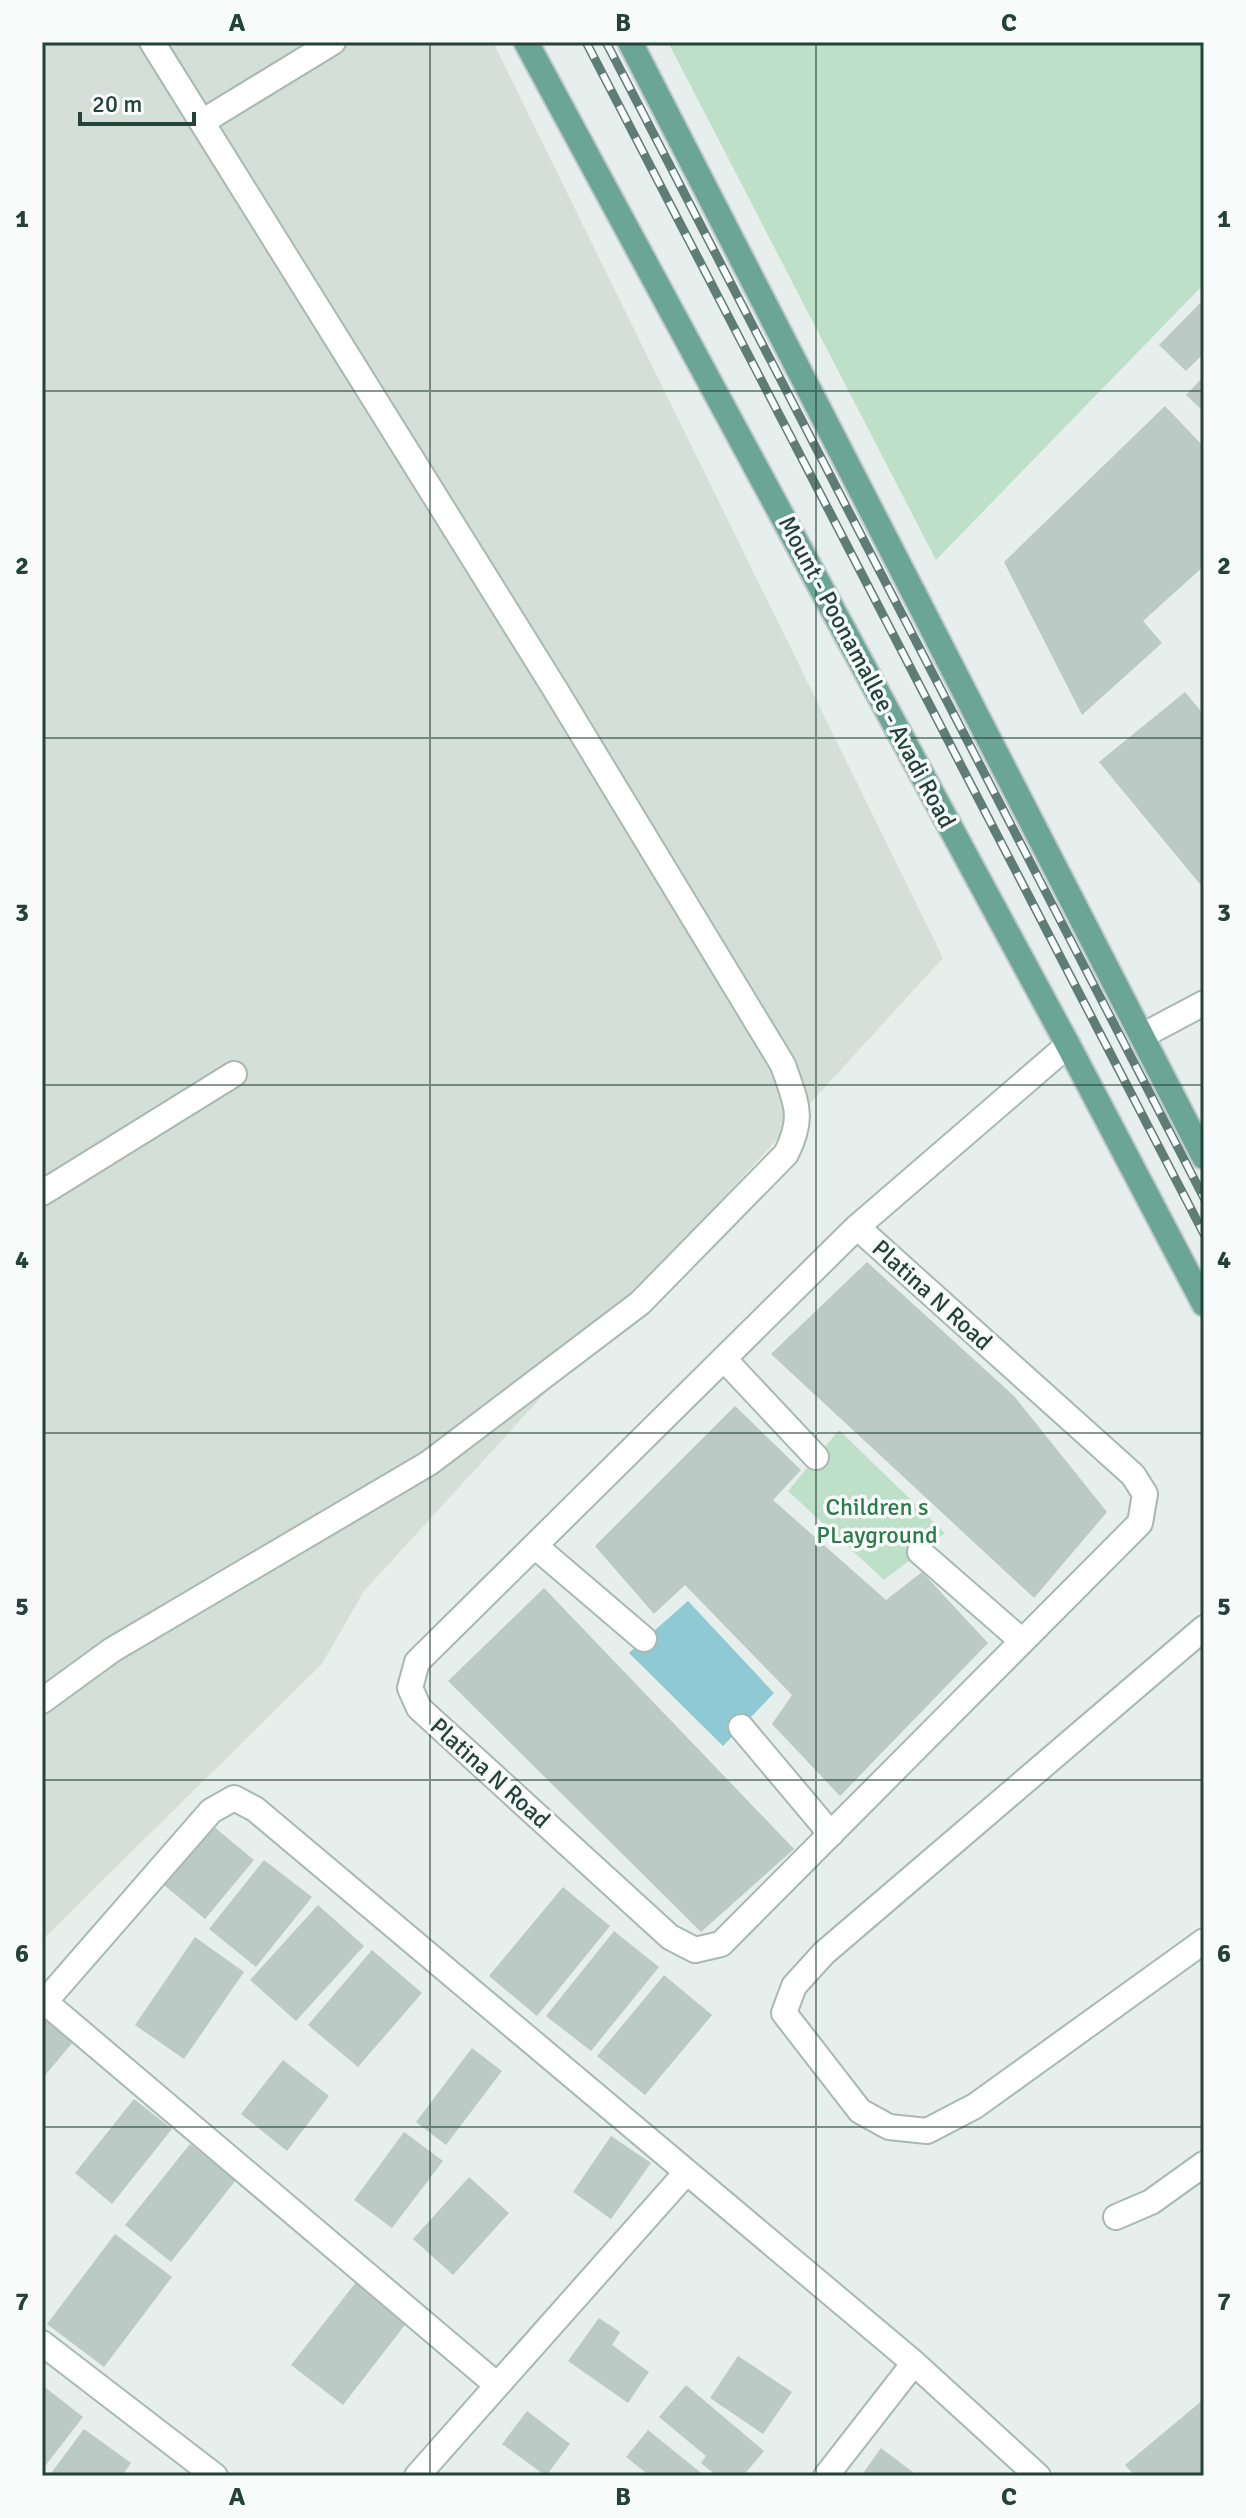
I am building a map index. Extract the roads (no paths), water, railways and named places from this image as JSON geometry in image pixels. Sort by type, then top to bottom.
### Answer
[{"type":"main road","name":"Mount - Poonamallee - Avadi Road","points":[[526,42],[1068,1045],[1204,1304]]},
{"type":"main road","points":[[630,42],[1204,1157]]},
{"type":"street","points":[[42,1701],[112,1650],[429,1463],[640,1303],[786,1154],[798,1130],[795,1100],[783,1065],[555,689],[152,42]]},
{"type":"street","points":[[202,122],[333,42]]},
{"type":"street","points":[[1142,1036],[1204,1003]]},
{"type":"street","points":[[857,1227],[1068,1045]]},
{"type":"street","points":[[42,1193],[234,1074]]},
{"type":"street","name":"Platina N Road","points":[[857,1227],[1133,1475],[1145,1494],[1140,1523],[721,1944],[695,1950],[670,1937],[419,1708],[410,1688],[417,1662],[724,1359],[857,1227]]},
{"type":"street","points":[[724,1359],[816,1457]]},
{"type":"street","points":[[535,1546],[644,1639]]},
{"type":"street","points":[[920,1552],[1022,1641]]},
{"type":"street","points":[[1204,1628],[824,1953],[794,1986],[784,2013],[860,2111],[889,2127],[927,2131],[975,2106],[1204,1941]]},
{"type":"street","points":[[741,1727],[831,1834]]},
{"type":"street","points":[[497,2385],[44,2004],[211,1811],[234,1798],[255,1809],[685,2174],[914,2363],[1038,2476]]},
{"type":"street","points":[[1116,2217],[1151,2202],[1204,2164]]},
{"type":"street","points":[[417,2476],[685,2174]]},
{"type":"street","points":[[42,2343],[215,2476]]},
{"type":"street","points":[[826,2476],[914,2363]]},
{"type":"water","points":[[688,1601],[774,1693],[723,1746],[629,1653]]},
{"type":"railway","points":[[586,42],[1204,1234]]},
{"type":"railway","points":[[606,42],[1204,1198]]},
{"type":"park label","name":"Children s PLayground","points":[[877,1521]]}]
